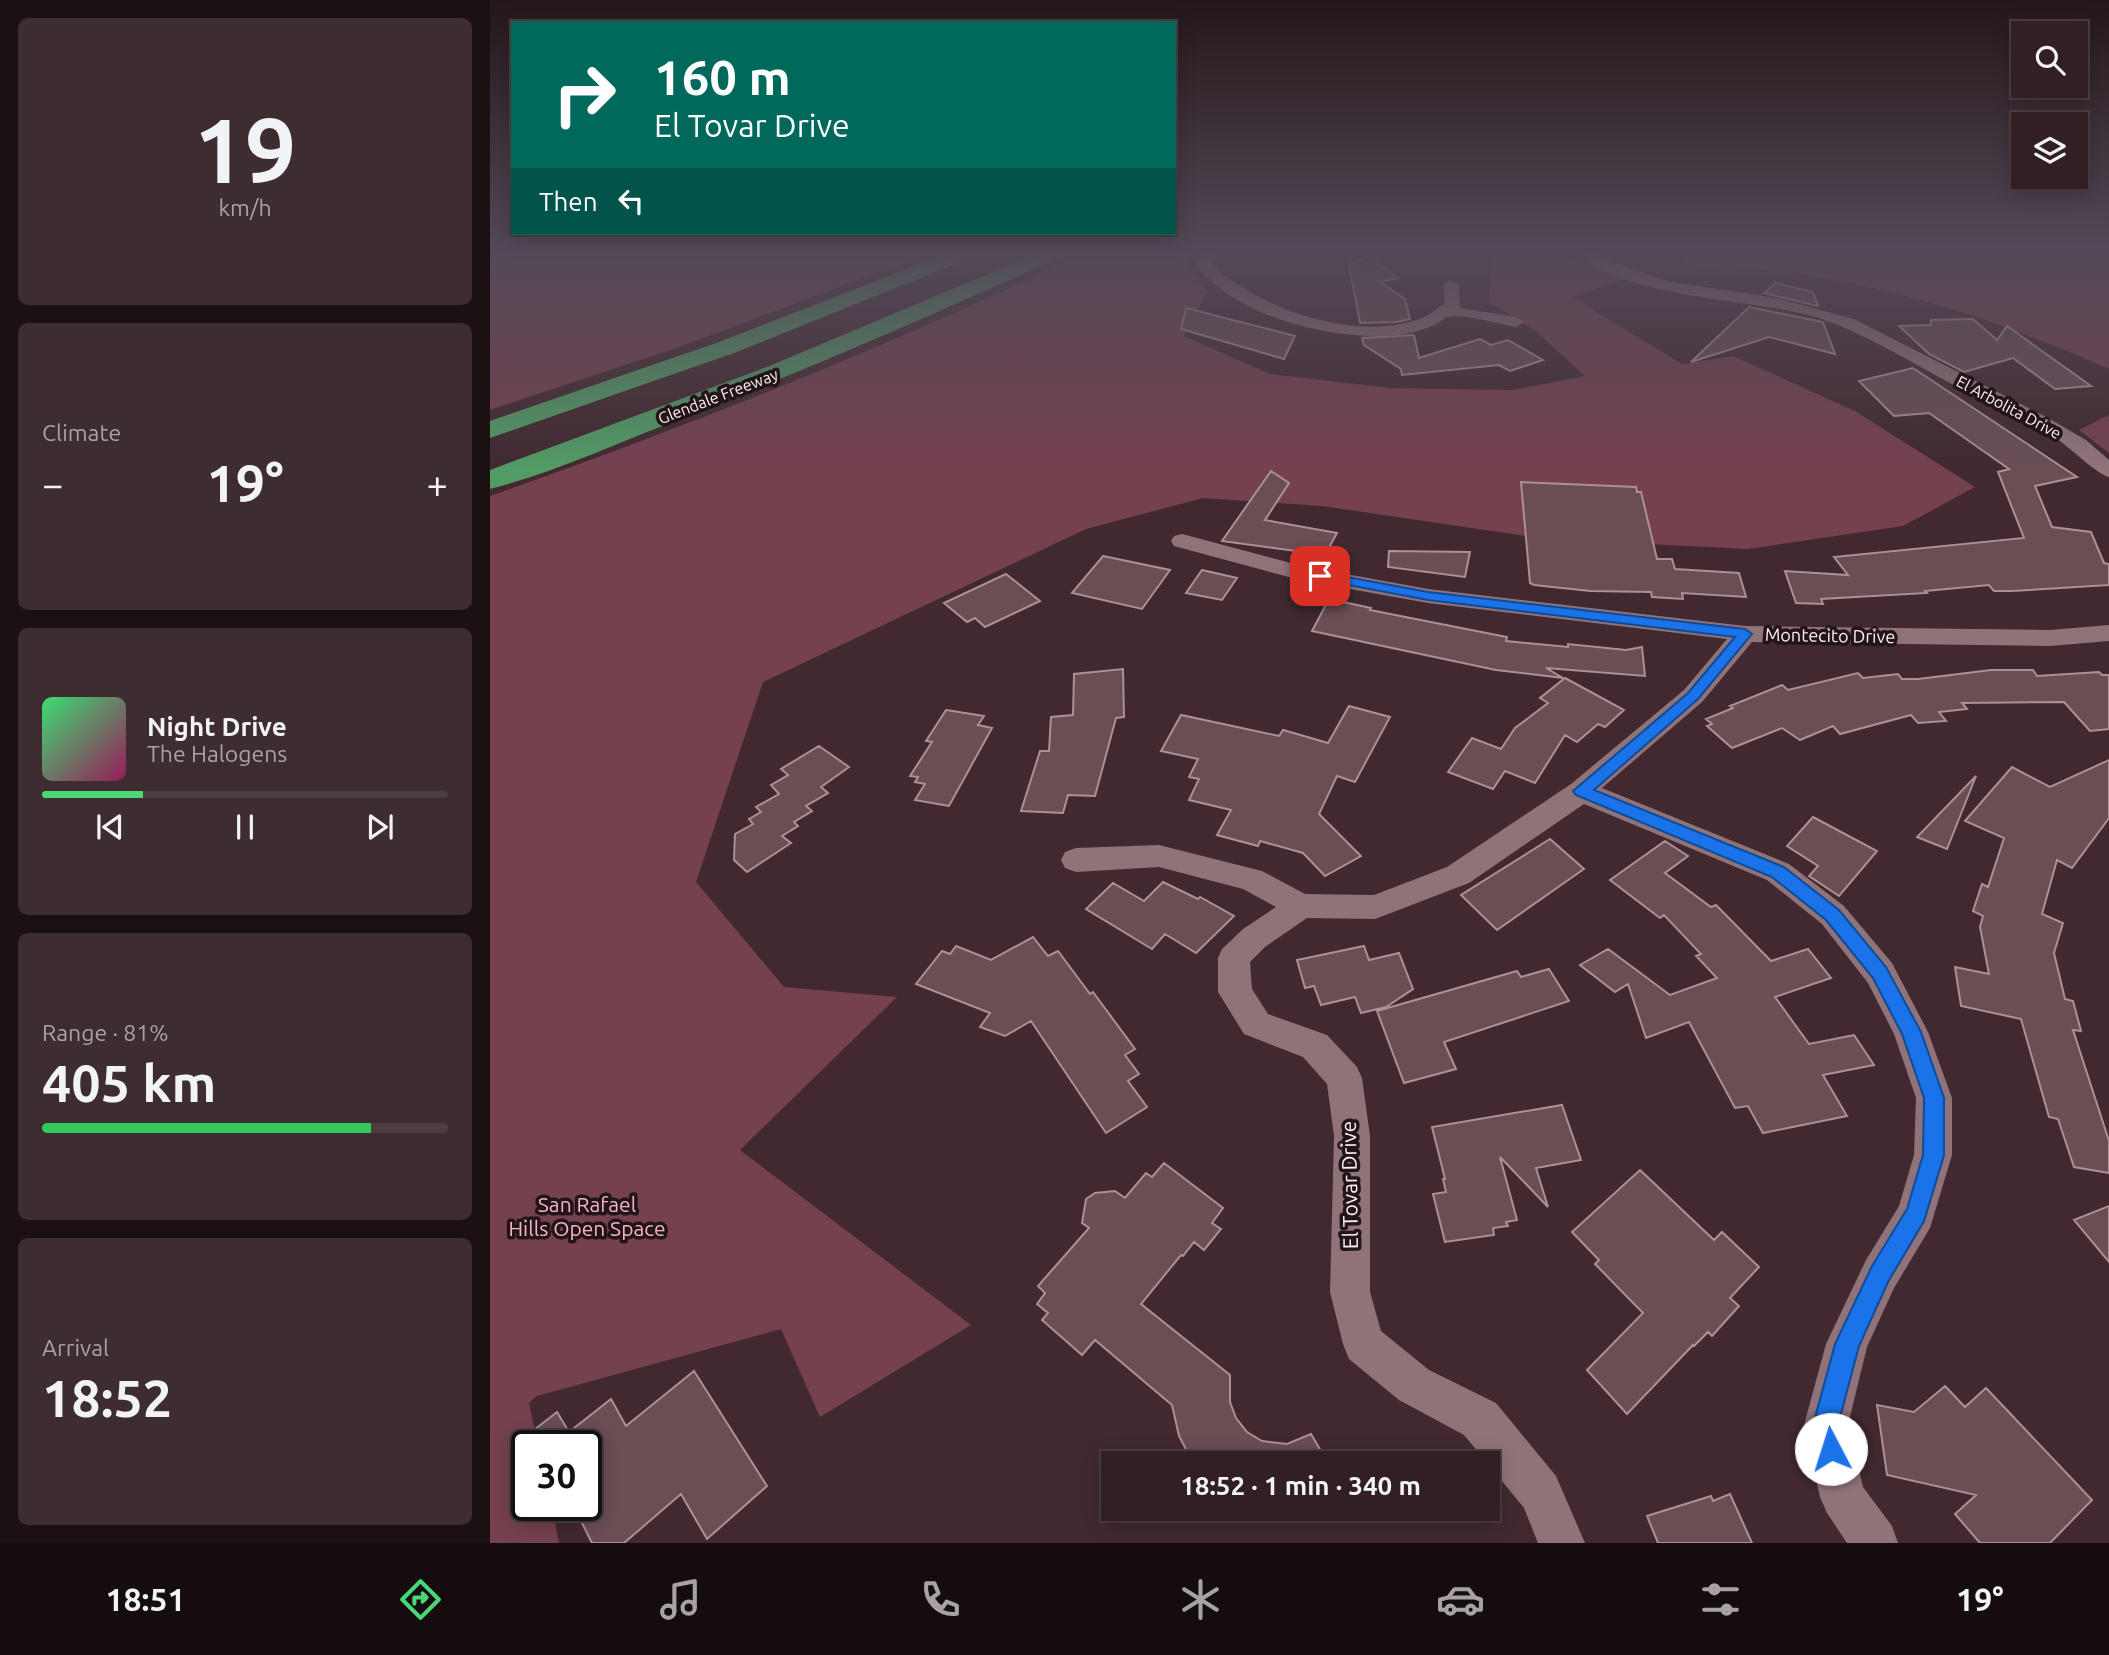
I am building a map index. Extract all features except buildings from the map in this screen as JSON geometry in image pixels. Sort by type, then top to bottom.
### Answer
[{"type":"highway","points":[[490,430],[725,348],[785,324]]},
{"type":"highway","name":"Glendale Freeway","points":[[490,480],[650,423],[795,366],[890,324]]},
{"type":"street","points":[[1320,324],[1374,331],[1414,328],[1422,324]]},
{"type":"street","name":"El Arbolita Drive","points":[[1847,324],[2077,443],[2109,471]]},
{"type":"street","name":"Montecito Drive","points":[[1182,541],[1300,573],[1428,596],[1745,634],[2050,638],[2109,633]]},
{"type":"street","points":[[1076,860],[1159,856],[1251,879],[1301,906],[1375,907],[1458,875],[1581,791],[1693,696],[1745,634]]},
{"type":"street","points":[[1581,791],[1778,872],[1833,915],[1880,973],[1911,1032],[1934,1098],[1933,1155],[1916,1214],[1880,1274],[1847,1344],[1826,1425],[1843,1497],[1875,1543]]},
{"type":"street","name":"El Tovar Drive","points":[[1301,906],[1254,938],[1234,958],[1235,992],[1256,1024],[1315,1046],[1344,1078],[1352,1136],[1350,1292],[1364,1344],[1414,1385],[1480,1419],[1540,1492],[1562,1543]]},
{"type":"green space","points":[[490,324],[740,324],[682,346],[490,410]]},
{"type":"green space","name":"San Rafael Hills Open Space","points":[[929,324],[1190,324],[1184,336],[1270,374],[1391,388],[1512,390],[1585,376],[1536,331],[1525,324],[1616,324],[1682,364],[1733,356],[1855,411],[1975,487],[1903,526],[1748,549],[1547,539],[1322,506],[1203,498],[1086,529],[763,682],[696,882],[784,987],[897,997],[740,1150],[971,1325],[820,1417],[781,1329],[537,1396],[529,1403],[535,1430],[511,1430],[511,1521],[554,1521],[559,1543],[490,1543],[490,496],[642,441]]},
{"type":"green space","points":[[1995,324],[2109,324],[2109,369],[2059,348]]},
{"type":"green space","points":[[2109,415],[2109,453],[2079,430]]},
{"type":"route","points":[[1320,576],[1428,596],[1745,634],[1693,696],[1581,791],[1778,872],[1833,915],[1880,973],[1911,1032],[1934,1098],[1933,1155],[1916,1214],[1880,1274],[1847,1344],[1826,1425],[1831,1449]]}]
